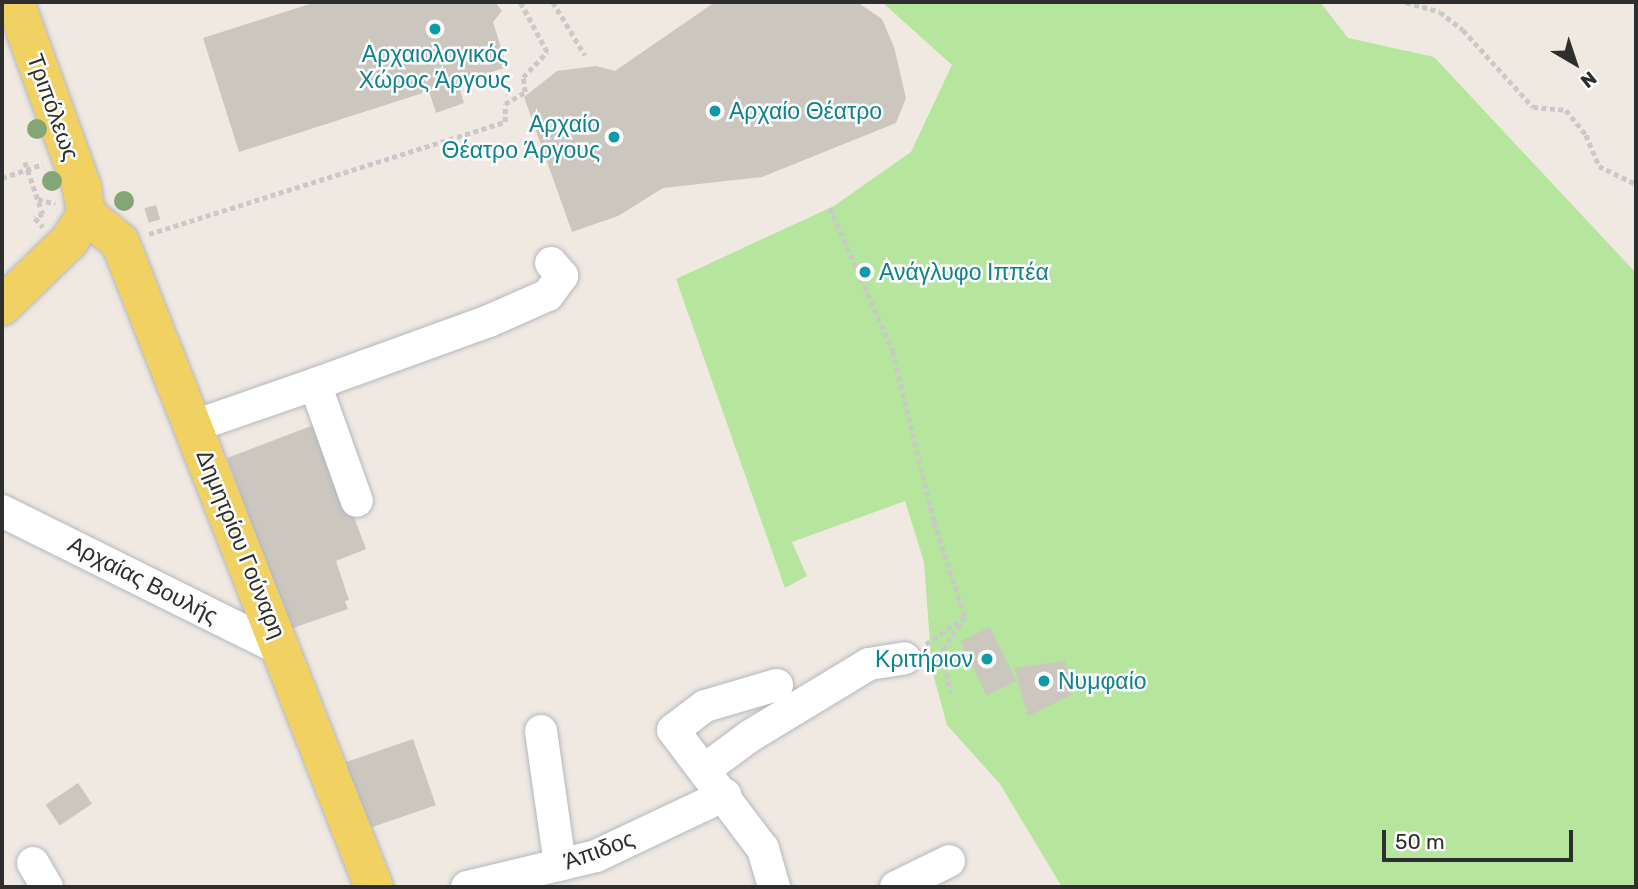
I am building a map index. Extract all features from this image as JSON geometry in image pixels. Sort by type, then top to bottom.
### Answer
[{"type":"main road","name":"Τριπόλεως","points":[[15,2],[70,154],[86,214]]},
{"type":"main road","name":"Δημητρίου Γούναρη","points":[[86,214],[120,242],[284,652],[367,884]]},
{"type":"main road","points":[[2,306],[61,249],[86,214]]},
{"type":"street","points":[[194,426],[489,321],[548,295],[562,276],[551,263]]},
{"type":"street","points":[[315,384],[357,501]]},
{"type":"street","name":"Αρχαίας Βουλής","points":[[2,511],[284,652]]},
{"type":"street","points":[[704,770],[750,736],[869,664],[905,658]]},
{"type":"street","points":[[774,887],[763,849],[725,794],[673,730],[705,706],[777,685]]},
{"type":"street","points":[[541,731],[560,865]]},
{"type":"street","name":"Άπιδος","points":[[467,887],[596,856],[725,794]]},
{"type":"street","points":[[897,887],[949,861]]},
{"type":"path","points":[[120,242],[505,122],[505,104],[525,92],[523,77],[547,52],[520,2]]},
{"type":"path","points":[[554,2],[585,55]]},
{"type":"path","points":[[1406,2],[1440,12],[1463,30],[1534,107],[1566,110],[1586,135],[1599,166],[1636,184]]},
{"type":"path","points":[[2,178],[70,154]]},
{"type":"path","points":[[25,162],[43,214],[35,218],[61,249]]},
{"type":"path","points":[[830,208],[893,351],[934,522],[965,617]]},
{"type":"path","points":[[905,658],[965,617]]},
{"type":"path","points":[[950,694],[944,648],[965,617]]},
{"type":"green space","points":[[882,2],[1320,2],[1348,38],[1434,57],[1636,273],[1636,887],[1062,887],[1000,784],[947,725],[932,670],[924,562],[905,501],[792,542],[807,576],[785,588],[676,279],[834,206],[911,152],[952,65]]},
{"type":"building","points":[[316,2],[495,2],[502,11],[493,22],[507,67],[458,83],[464,103],[436,113],[429,91],[239,152],[203,38]]},
{"type":"building","name":"Αρχαίο Θέατρο","points":[[715,2],[857,2],[882,19],[894,47],[906,98],[896,123],[762,177],[663,188],[618,216],[572,232],[524,97],[557,71],[596,66],[615,71]]},
{"type":"building","points":[[156,205],[160,219],[149,223],[144,208]]},
{"type":"building","points":[[319,423],[366,549],[336,561],[349,600],[345,601],[348,609],[290,629],[227,458]]},
{"type":"building","name":"Κριτήριον","points":[[990,627],[1016,681],[987,695],[960,641]]},
{"type":"building","name":"Νυμφαίο","points":[[1065,661],[1073,694],[1028,716],[1014,668]]},
{"type":"building","points":[[413,739],[436,805],[363,830],[340,764]]},
{"type":"building","points":[[78,783],[92,804],[60,826],[46,805]]},
{"type":"place","name":"Αρχαιολογικός Χώρος Άργους","points":[[435,29]]},
{"type":"place","name":"Αρχαίο Θέατρο","points":[[715,111]]},
{"type":"place","name":"Αρχαίο Θέατρο Άργους","points":[[614,137]]},
{"type":"place","name":"Ανάγλυφο Ιππέα","points":[[865,272]]},
{"type":"place","name":"Κριτήριον","points":[[987,659]]},
{"type":"place","name":"Νυμφαίο","points":[[1044,681]]}]
